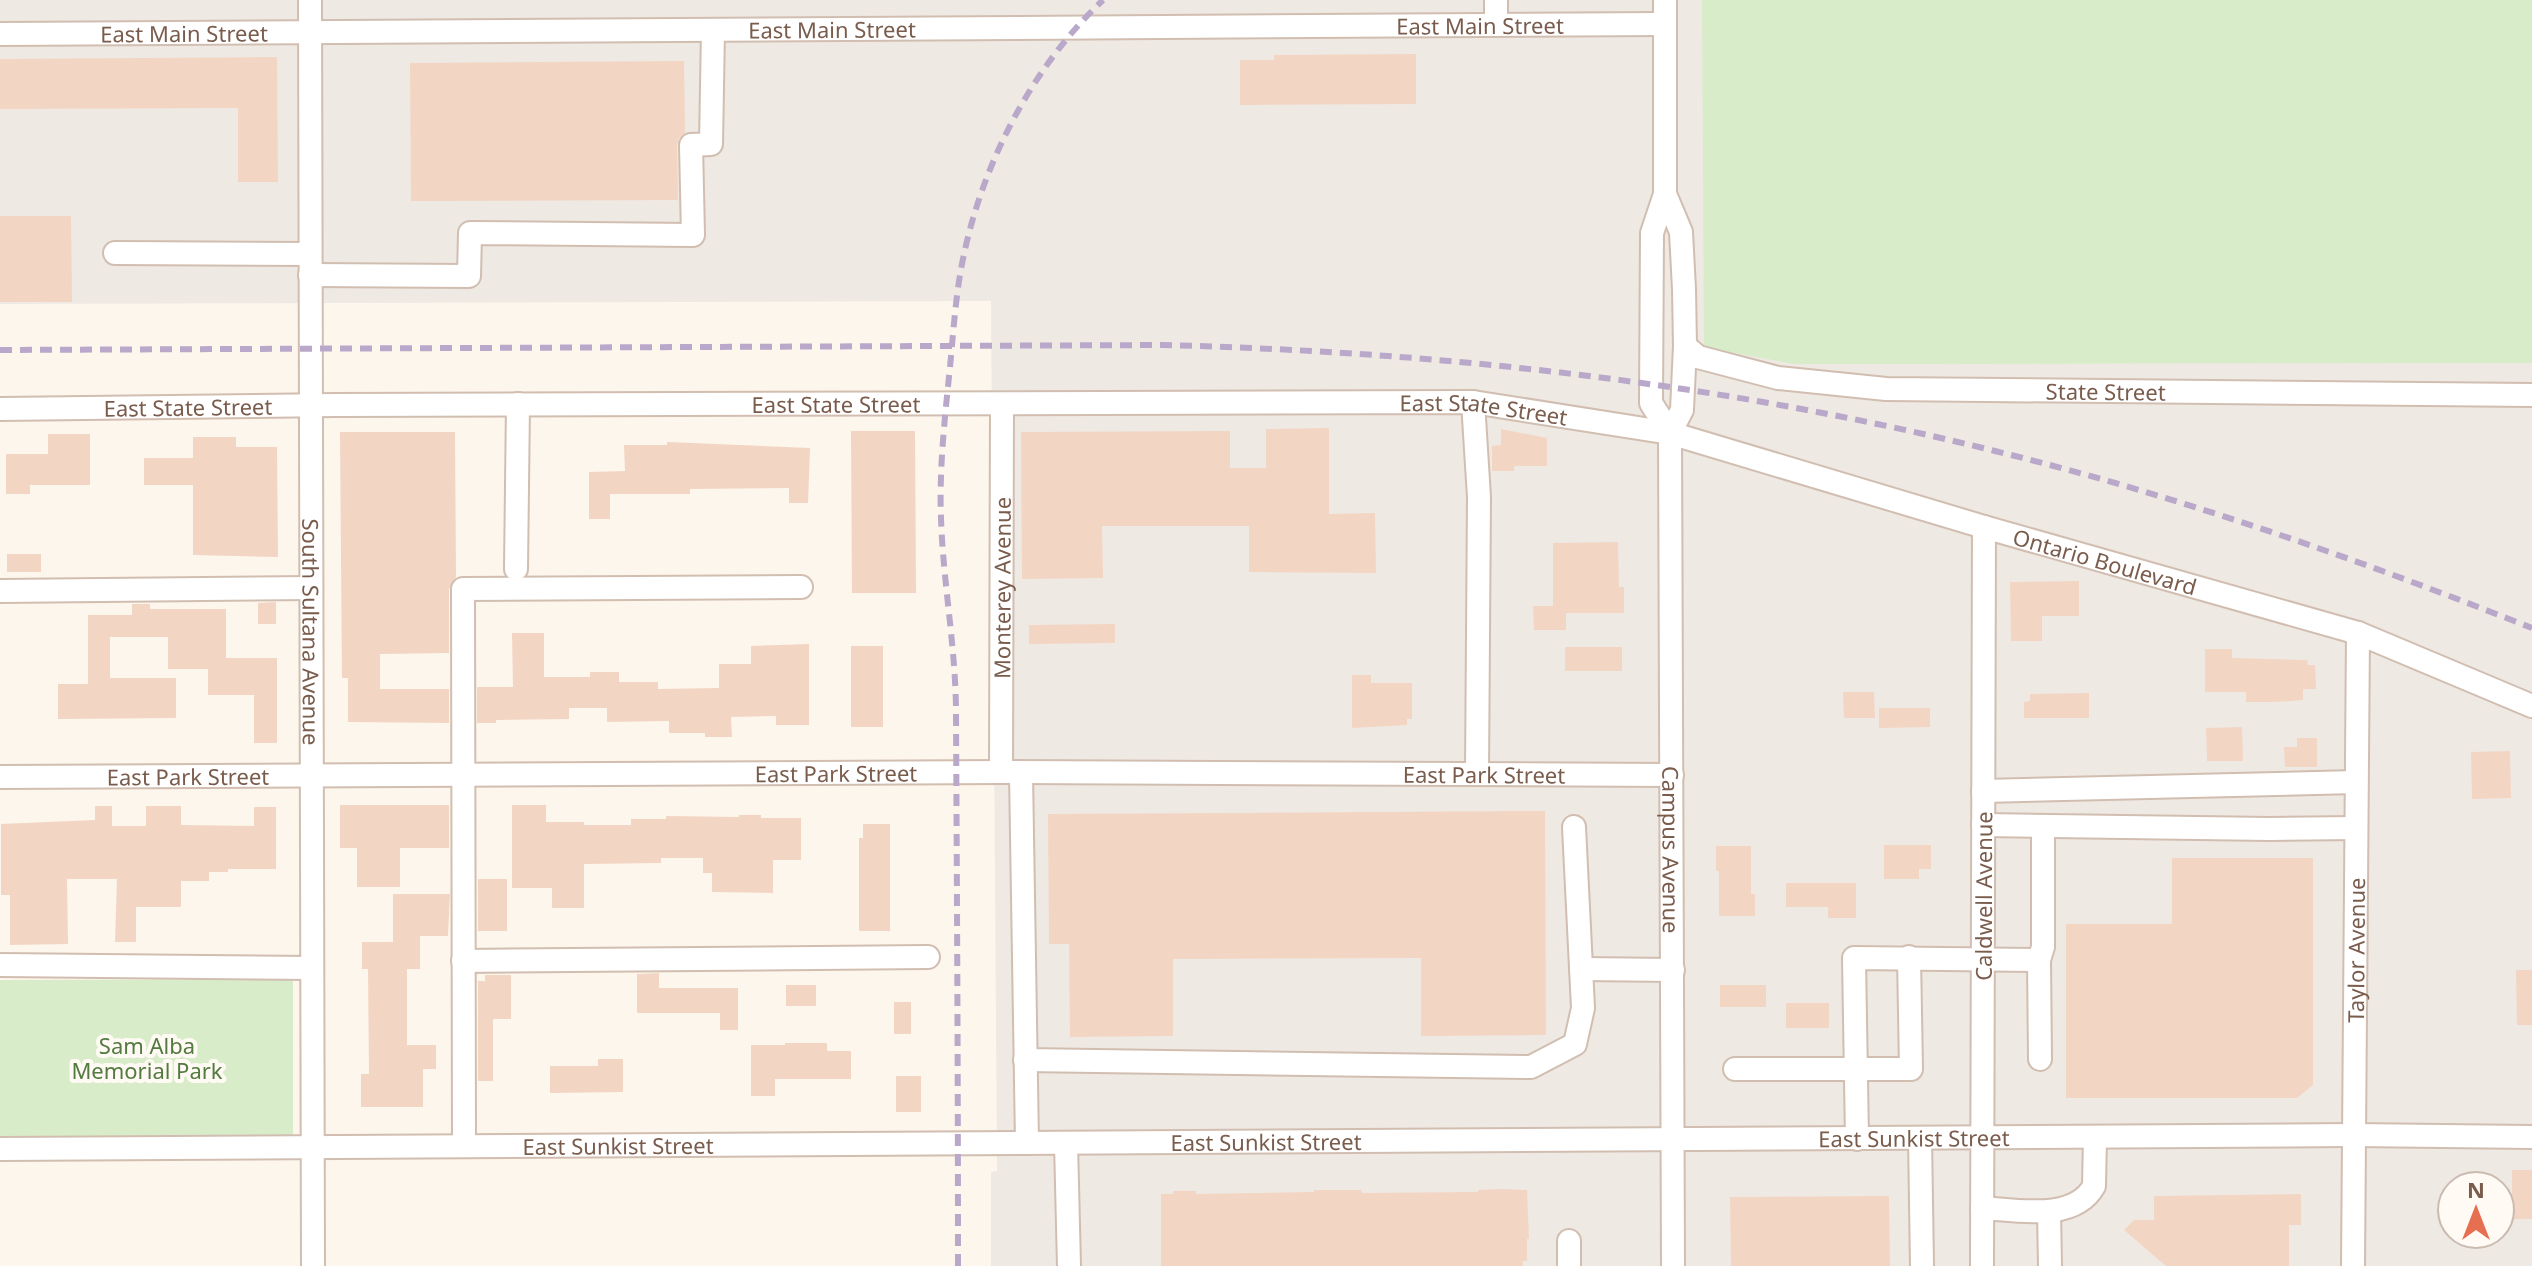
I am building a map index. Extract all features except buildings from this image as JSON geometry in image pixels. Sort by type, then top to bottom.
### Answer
[{"type":"street","name":"South Sultana Avenue","points":[[310,0],[313,1266]]},
{"type":"street","points":[[1496,0],[1496,25]]},
{"type":"street","name":"Campus Avenue","points":[[1665,0],[1665,194],[1652,233],[1651,403],[1670,433]]},
{"type":"street","name":"East Main Street","points":[[0,34],[1665,24]]},
{"type":"street","points":[[115,253],[469,276],[470,233],[693,235],[691,145],[711,144],[713,30]]},
{"type":"street","name":"Campus Avenue","points":[[1665,194],[1681,232],[1685,346],[1682,410],[1670,433],[1673,1266]]},
{"type":"street","name":"State Street","points":[[1685,346],[1698,357],[1778,378],[1886,389],[2532,395]]},
{"type":"street","points":[[1473,402],[1479,497],[1477,774]]},
{"type":"street","name":"East State Street","points":[[0,409],[518,404],[1473,402],[1670,433]]},
{"type":"street","points":[[516,569],[518,404]]},
{"type":"street","name":"Monterey Avenue","points":[[1002,404],[1011,772],[1027,1143]]},
{"type":"street","name":"Ontario Boulevard","points":[[1670,433],[1984,527],[2358,633],[2532,706]]},
{"type":"street","name":"Caldwell Avenue","points":[[1982,1266],[1984,527]]},
{"type":"street","points":[[464,1146],[463,589],[801,587]]},
{"type":"street","points":[[0,591],[311,588]]},
{"type":"street","name":"Taylor Avenue","points":[[2353,1266],[2358,633]]},
{"type":"street","name":"East Park Street","points":[[0,777],[1011,772],[1672,775]]},
{"type":"street","points":[[1983,791],[2356,782]]},
{"type":"street","points":[[1983,825],[2356,828]]},
{"type":"street","points":[[2040,1059],[2043,826]]},
{"type":"street","points":[[1025,1060],[1531,1067],[1575,1044],[1583,1008],[1574,827]]},
{"type":"street","points":[[463,961],[928,957]]},
{"type":"street","points":[[1735,1069],[1911,1069],[1909,957]]},
{"type":"street","points":[[1857,1139],[1854,958],[2039,960]]},
{"type":"street","points":[[0,965],[312,968]]},
{"type":"street","points":[[1581,969],[1673,970]]},
{"type":"street","name":"East Sunkist Street","points":[[0,1149],[2353,1135],[2532,1137]]},
{"type":"street","points":[[1982,1208],[2049,1211],[2077,1204],[2091,1193],[2094,1186],[2095,1137]]},
{"type":"street","points":[[1920,1138],[1922,1266]]},
{"type":"street","points":[[1066,1143],[1069,1266]]},
{"type":"street","points":[[2049,1211],[2050,1266]]},
{"type":"street","points":[[1569,1241],[1569,1266]]},
{"type":"shaded area","points":[[0,0],[2532,0],[2532,1266],[991,1266],[991,1172],[997,1171],[991,301],[0,304]]},
{"type":"green space","points":[[1702,0],[2532,0],[2532,363],[1793,364],[1704,347]]},
{"type":"green space","name":"Sam Alba Memorial Park","points":[[293,979],[293,1136],[0,1137],[0,980]]},
{"type":"railway","points":[[958,1266],[956,714],[941,499],[955,309],[968,237],[979,199],[1010,126],[1051,59],[1103,0]]},
{"type":"railway","points":[[0,350],[1163,345],[1373,355],[1582,375],[1686,389],[1892,427],[2064,469],[2267,530],[2532,628]]}]
